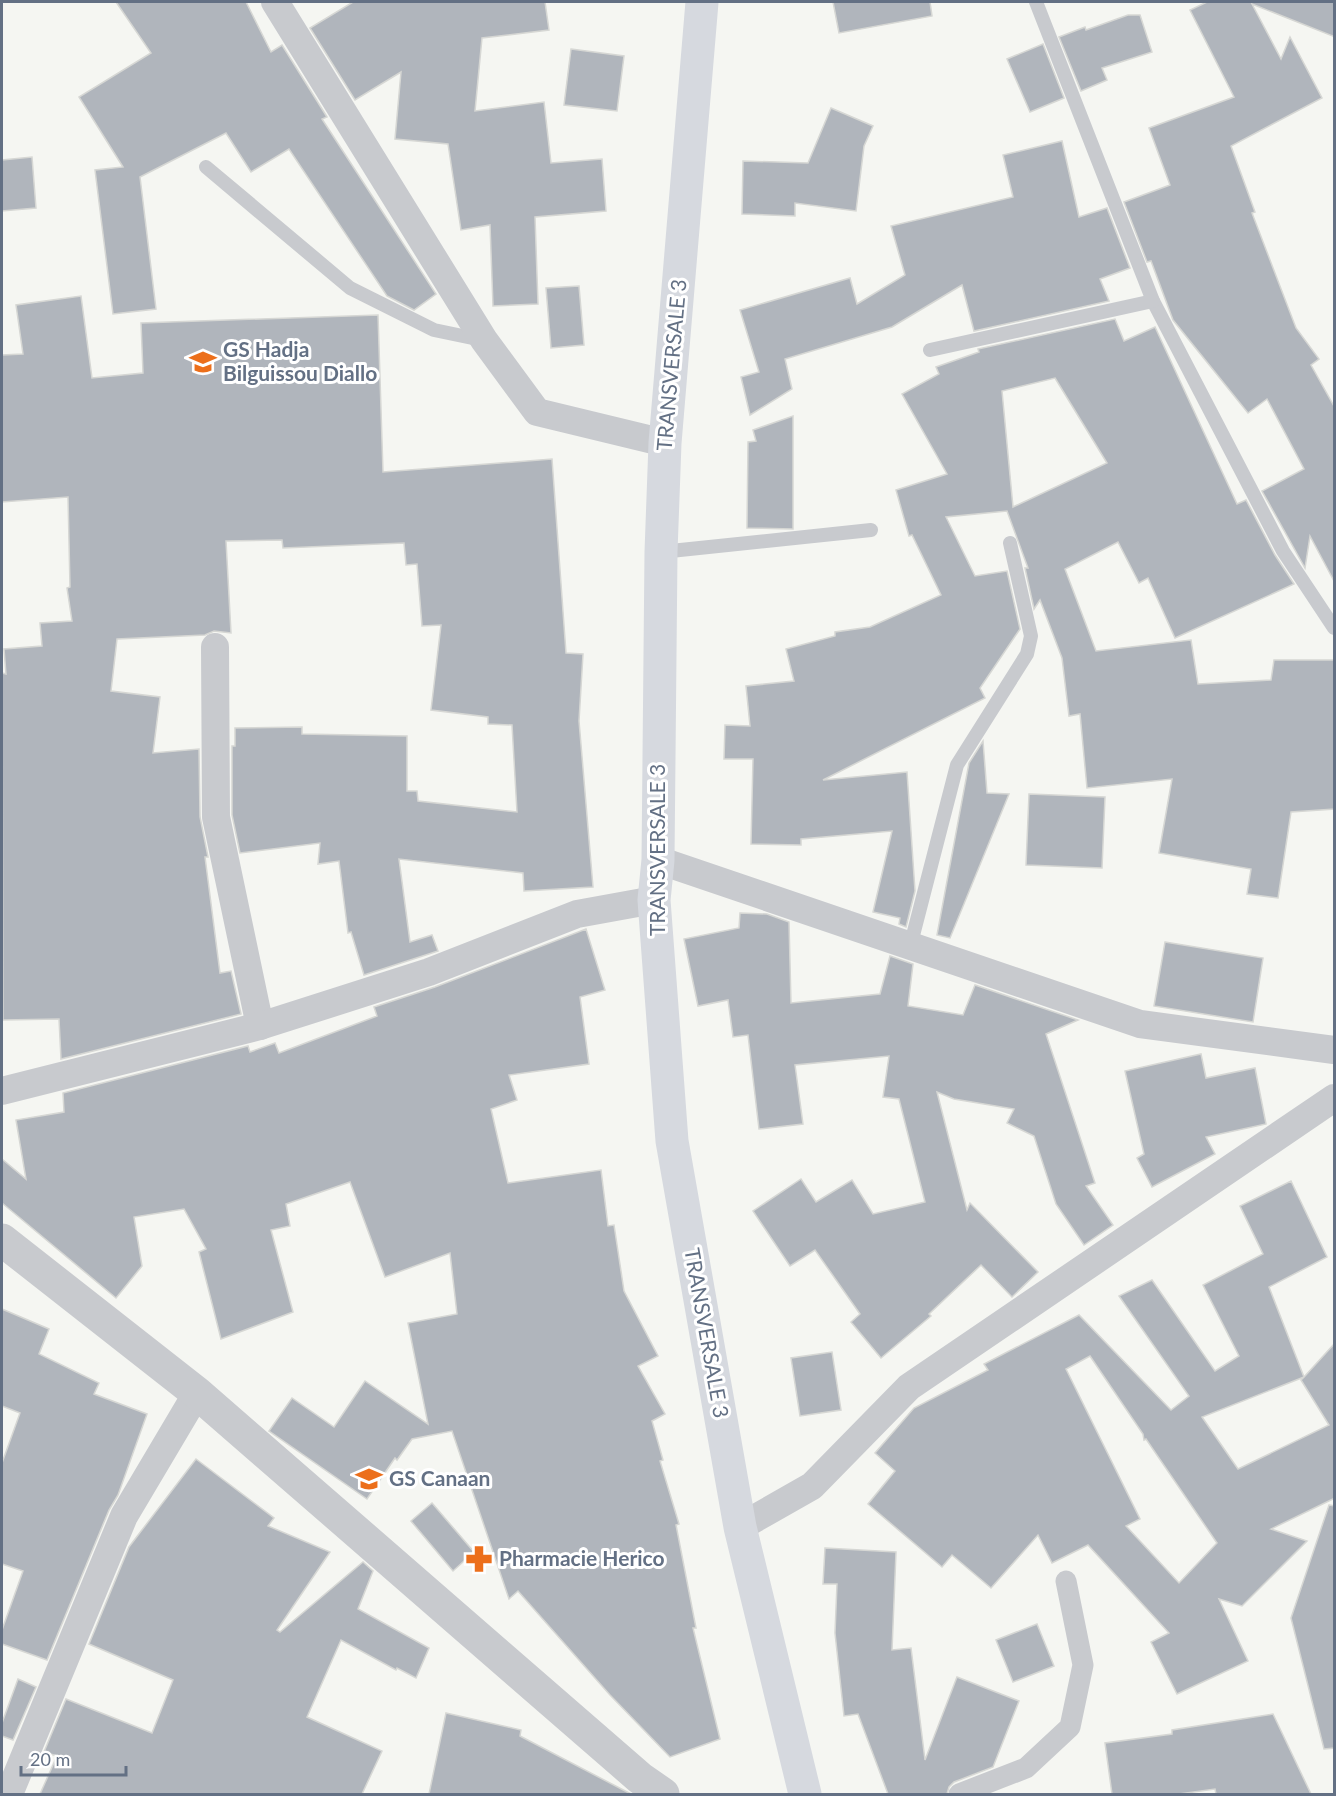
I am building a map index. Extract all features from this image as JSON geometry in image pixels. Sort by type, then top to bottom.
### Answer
[{"type":"main road","name":"TRANSVERSALE 3","points":[[702,2],[665,443],[661,552],[658,860],[654,900],[672,1141],[740,1527],[804,1794]]},
{"type":"street","points":[[275,2],[484,340],[537,412],[665,443]]},
{"type":"street","points":[[215,647],[216,817],[260,1026]]},
{"type":"street","points":[[658,860],[1140,1024],[1335,1050]]},
{"type":"street","points":[[2,1091],[260,1026],[429,972],[577,914],[654,900]]},
{"type":"street","points":[[740,1527],[812,1486],[909,1387],[1335,1098]]},
{"type":"street","points":[[2,1240],[197,1392],[645,1789]]},
{"type":"street","points":[[9,1794],[124,1516],[197,1392]]},
{"type":"street","points":[[959,1794],[1026,1768],[1070,1727],[1083,1665],[1066,1581]]},
{"type":"lane","points":[[1036,2],[1153,302],[1283,551],[1335,628]]},
{"type":"lane","points":[[206,167],[350,288],[434,330],[484,340]]},
{"type":"lane","points":[[930,350],[1153,302]]},
{"type":"lane","points":[[661,552],[871,530]]},
{"type":"lane","points":[[910,947],[957,765],[1027,654],[1031,636],[1010,543]]},
{"type":"building","points":[[116,2],[246,2],[271,52],[282,45],[327,117],[322,119],[436,294],[414,310],[387,296],[289,149],[251,172],[226,133],[140,177],[156,309],[113,314],[95,170],[123,167],[79,97],[151,53]]},
{"type":"building","points":[[353,2],[545,2],[549,30],[482,38],[475,111],[544,102],[551,163],[602,159],[606,211],[535,217],[538,304],[493,306],[490,225],[461,230],[448,144],[395,139],[401,72],[355,100],[310,28]]},
{"type":"building","points":[[833,2],[930,2],[932,16],[839,33]]},
{"type":"building","points":[[1207,2],[1335,2],[1335,37],[1252,4],[1281,59],[1290,37],[1322,98],[1231,146],[1255,212],[1252,213],[1296,328],[1319,359],[1311,365],[1335,408],[1335,583],[1310,536],[1305,568],[1262,491],[1304,469],[1267,399],[1248,413],[1173,320],[1151,261],[1147,262],[1124,202],[1170,185],[1149,128],[1234,97],[1190,10]]},
{"type":"building","points":[[1128,15],[1140,15],[1152,52],[1102,68],[1107,80],[1081,91],[1059,37]]},
{"type":"building","points":[[1043,44],[1064,98],[1030,112],[1007,59]]},
{"type":"building","points":[[571,49],[624,56],[617,111],[564,105]]},
{"type":"building","points":[[831,108],[873,126],[864,146],[856,211],[795,203],[795,216],[742,214],[743,161],[808,163]]},
{"type":"building","points":[[1062,141],[1079,217],[1107,208],[1130,268],[1100,279],[1109,301],[974,331],[962,285],[892,327],[785,359],[792,389],[750,415],[741,377],[759,372],[740,310],[850,278],[857,304],[905,275],[891,226],[1013,197],[1003,155]]},
{"type":"building","points":[[32,157],[36,208],[2,211],[2,160]]},
{"type":"building","points":[[579,286],[584,345],[551,348],[546,288]]},
{"type":"building","points":[[81,296],[92,378],[143,373],[141,323],[378,315],[383,472],[552,459],[566,653],[583,654],[579,721],[593,887],[524,891],[523,873],[399,859],[410,942],[432,935],[438,951],[364,975],[351,932],[348,933],[339,861],[318,864],[320,843],[240,853],[232,815],[232,746],[235,746],[235,728],[302,727],[302,734],[407,736],[407,791],[417,791],[418,801],[517,812],[512,725],[488,724],[488,717],[431,710],[441,625],[422,626],[417,564],[406,565],[404,543],[283,548],[282,540],[226,541],[231,633],[214,631],[205,635],[117,639],[111,691],[160,697],[153,753],[199,749],[200,817],[208,857],[205,857],[220,973],[231,971],[241,1014],[61,1059],[59,1019],[3,1020],[2,673],[6,674],[4,649],[42,646],[40,623],[72,621],[67,588],[70,587],[68,497],[2,502],[2,355],[23,354],[16,305]]},
{"type":"building","points":[[1115,319],[1124,341],[1155,327],[1237,504],[1246,500],[1275,555],[1294,584],[1175,638],[1148,578],[1139,583],[1118,542],[1065,569],[1096,651],[1191,640],[1198,684],[1271,680],[1274,660],[1335,660],[1335,809],[1291,812],[1278,898],[1247,894],[1251,869],[1159,853],[1172,779],[1087,788],[1080,714],[1069,716],[1062,658],[1040,600],[1034,609],[1025,568],[1028,568],[1007,511],[946,517],[975,576],[1007,571],[1020,629],[980,688],[985,698],[823,780],[907,772],[915,891],[906,927],[899,924],[900,918],[873,912],[892,831],[801,839],[801,845],[751,844],[753,759],[724,759],[725,725],[750,726],[746,686],[794,681],[786,649],[835,636],[835,632],[870,627],[941,595],[912,535],[909,536],[896,490],[947,474],[902,394],[939,374],[936,367],[979,352],[978,349]],"holes":[[[1055,378],[1107,463],[1013,507],[1002,391]]]},
{"type":"building","points":[[793,416],[793,529],[747,528],[748,442],[756,441],[753,430]]},
{"type":"building","points":[[983,741],[987,793],[1009,794],[950,938],[937,935],[969,763]]},
{"type":"building","points":[[1029,794],[1105,797],[1102,868],[1026,865]]},
{"type":"building","points":[[740,913],[767,914],[789,922],[791,1003],[880,994],[890,956],[913,964],[908,1006],[963,1015],[975,985],[1078,1020],[1046,1034],[1095,1183],[1086,1186],[1113,1225],[1084,1245],[1056,1204],[1034,1136],[1007,1123],[1014,1109],[954,1099],[937,1092],[967,1210],[970,1203],[1038,1272],[1012,1297],[981,1265],[929,1314],[931,1316],[881,1358],[851,1322],[860,1314],[815,1250],[790,1266],[753,1211],[801,1179],[816,1202],[852,1180],[873,1214],[925,1202],[899,1099],[883,1097],[889,1056],[795,1065],[803,1124],[759,1129],[748,1035],[733,1037],[728,1000],[698,1006],[684,939],[739,928]]},
{"type":"building","points":[[586,929],[605,990],[580,997],[589,1064],[509,1075],[517,1100],[491,1109],[508,1183],[601,1170],[608,1226],[614,1225],[624,1291],[658,1356],[638,1366],[665,1414],[652,1421],[663,1460],[660,1461],[679,1524],[676,1525],[696,1628],[693,1628],[720,1739],[670,1757],[610,1695],[518,1591],[509,1599],[452,1431],[412,1439],[397,1460],[395,1458],[367,1499],[269,1431],[292,1398],[334,1427],[365,1381],[428,1424],[408,1323],[457,1314],[450,1253],[385,1277],[350,1182],[286,1204],[290,1226],[271,1230],[293,1312],[221,1339],[199,1252],[206,1249],[184,1209],[134,1217],[142,1266],[116,1298],[2,1203],[2,1159],[26,1179],[16,1120],[64,1112],[63,1093],[248,1046],[250,1052],[275,1043],[279,1053],[377,1016],[374,1007],[435,987]]},
{"type":"building","points":[[1165,942],[1263,958],[1253,1022],[1154,1006]]},
{"type":"building","points":[[1201,1054],[1206,1078],[1255,1068],[1266,1124],[1206,1137],[1215,1154],[1152,1187],[1137,1158],[1144,1154],[1125,1071]]},
{"type":"building","points":[[1291,1181],[1327,1257],[1269,1287],[1304,1377],[1335,1343],[1335,1498],[1271,1529],[1307,1541],[1242,1606],[1219,1599],[1248,1661],[1177,1694],[1151,1642],[1169,1633],[1088,1545],[1052,1563],[1038,1535],[991,1588],[952,1555],[942,1567],[868,1504],[895,1471],[875,1453],[914,1408],[988,1370],[984,1364],[1079,1315],[1171,1410],[1189,1396],[1119,1296],[1152,1280],[1215,1371],[1239,1356],[1203,1285],[1263,1254],[1240,1206]],"holes":[[[1090,1356],[1143,1434],[1144,1440],[1146,1439],[1217,1543],[1179,1583],[1126,1526],[1140,1519],[1066,1369]],[[1304,1377],[1301,1380],[1329,1425],[1238,1469],[1202,1417]]]},
{"type":"building","points":[[2,1309],[49,1329],[39,1354],[99,1383],[94,1394],[147,1414],[118,1495],[109,1510],[47,1660],[2,1644],[2,1630],[23,1571],[2,1564],[2,1463],[20,1413],[2,1406]]},
{"type":"building","points":[[832,1352],[841,1410],[800,1416],[791,1358]]},
{"type":"building","points":[[196,1459],[274,1518],[268,1526],[330,1552],[277,1630],[280,1632],[363,1562],[373,1571],[358,1609],[429,1648],[416,1678],[397,1668],[396,1670],[341,1640],[307,1717],[382,1751],[362,1794],[40,1794],[57,1756],[44,1752],[66,1699],[152,1733],[173,1680],[89,1644],[129,1547]]},
{"type":"building","points":[[432,1503],[474,1552],[453,1571],[411,1521]]},
{"type":"building","points":[[1329,1505],[1335,1506],[1335,1748],[1324,1749],[1291,1618]]},
{"type":"building","points":[[825,1548],[896,1552],[892,1650],[911,1648],[925,1760],[957,1677],[1019,1701],[993,1767],[954,1782],[947,1794],[888,1794],[858,1714],[844,1716],[835,1633],[837,1584],[823,1584]]},
{"type":"building","points":[[1037,1624],[1054,1666],[1013,1682],[996,1640]]},
{"type":"building","points":[[18,1679],[36,1687],[13,1740],[2,1736],[2,1723]]},
{"type":"building","points":[[446,1713],[521,1730],[520,1736],[631,1794],[429,1794]]},
{"type":"building","points":[[1273,1714],[1311,1794],[1216,1794],[1215,1789],[1179,1794],[1112,1794],[1105,1743],[1172,1734],[1172,1730]]},
{"type":"place","name":"GS Hadja Bilguissou Diallo","points":[[203,362]]},
{"type":"place","name":"GS Canaan","points":[[369,1479]]},
{"type":"place","name":"Pharmacie Herico","points":[[479,1559]]}]
